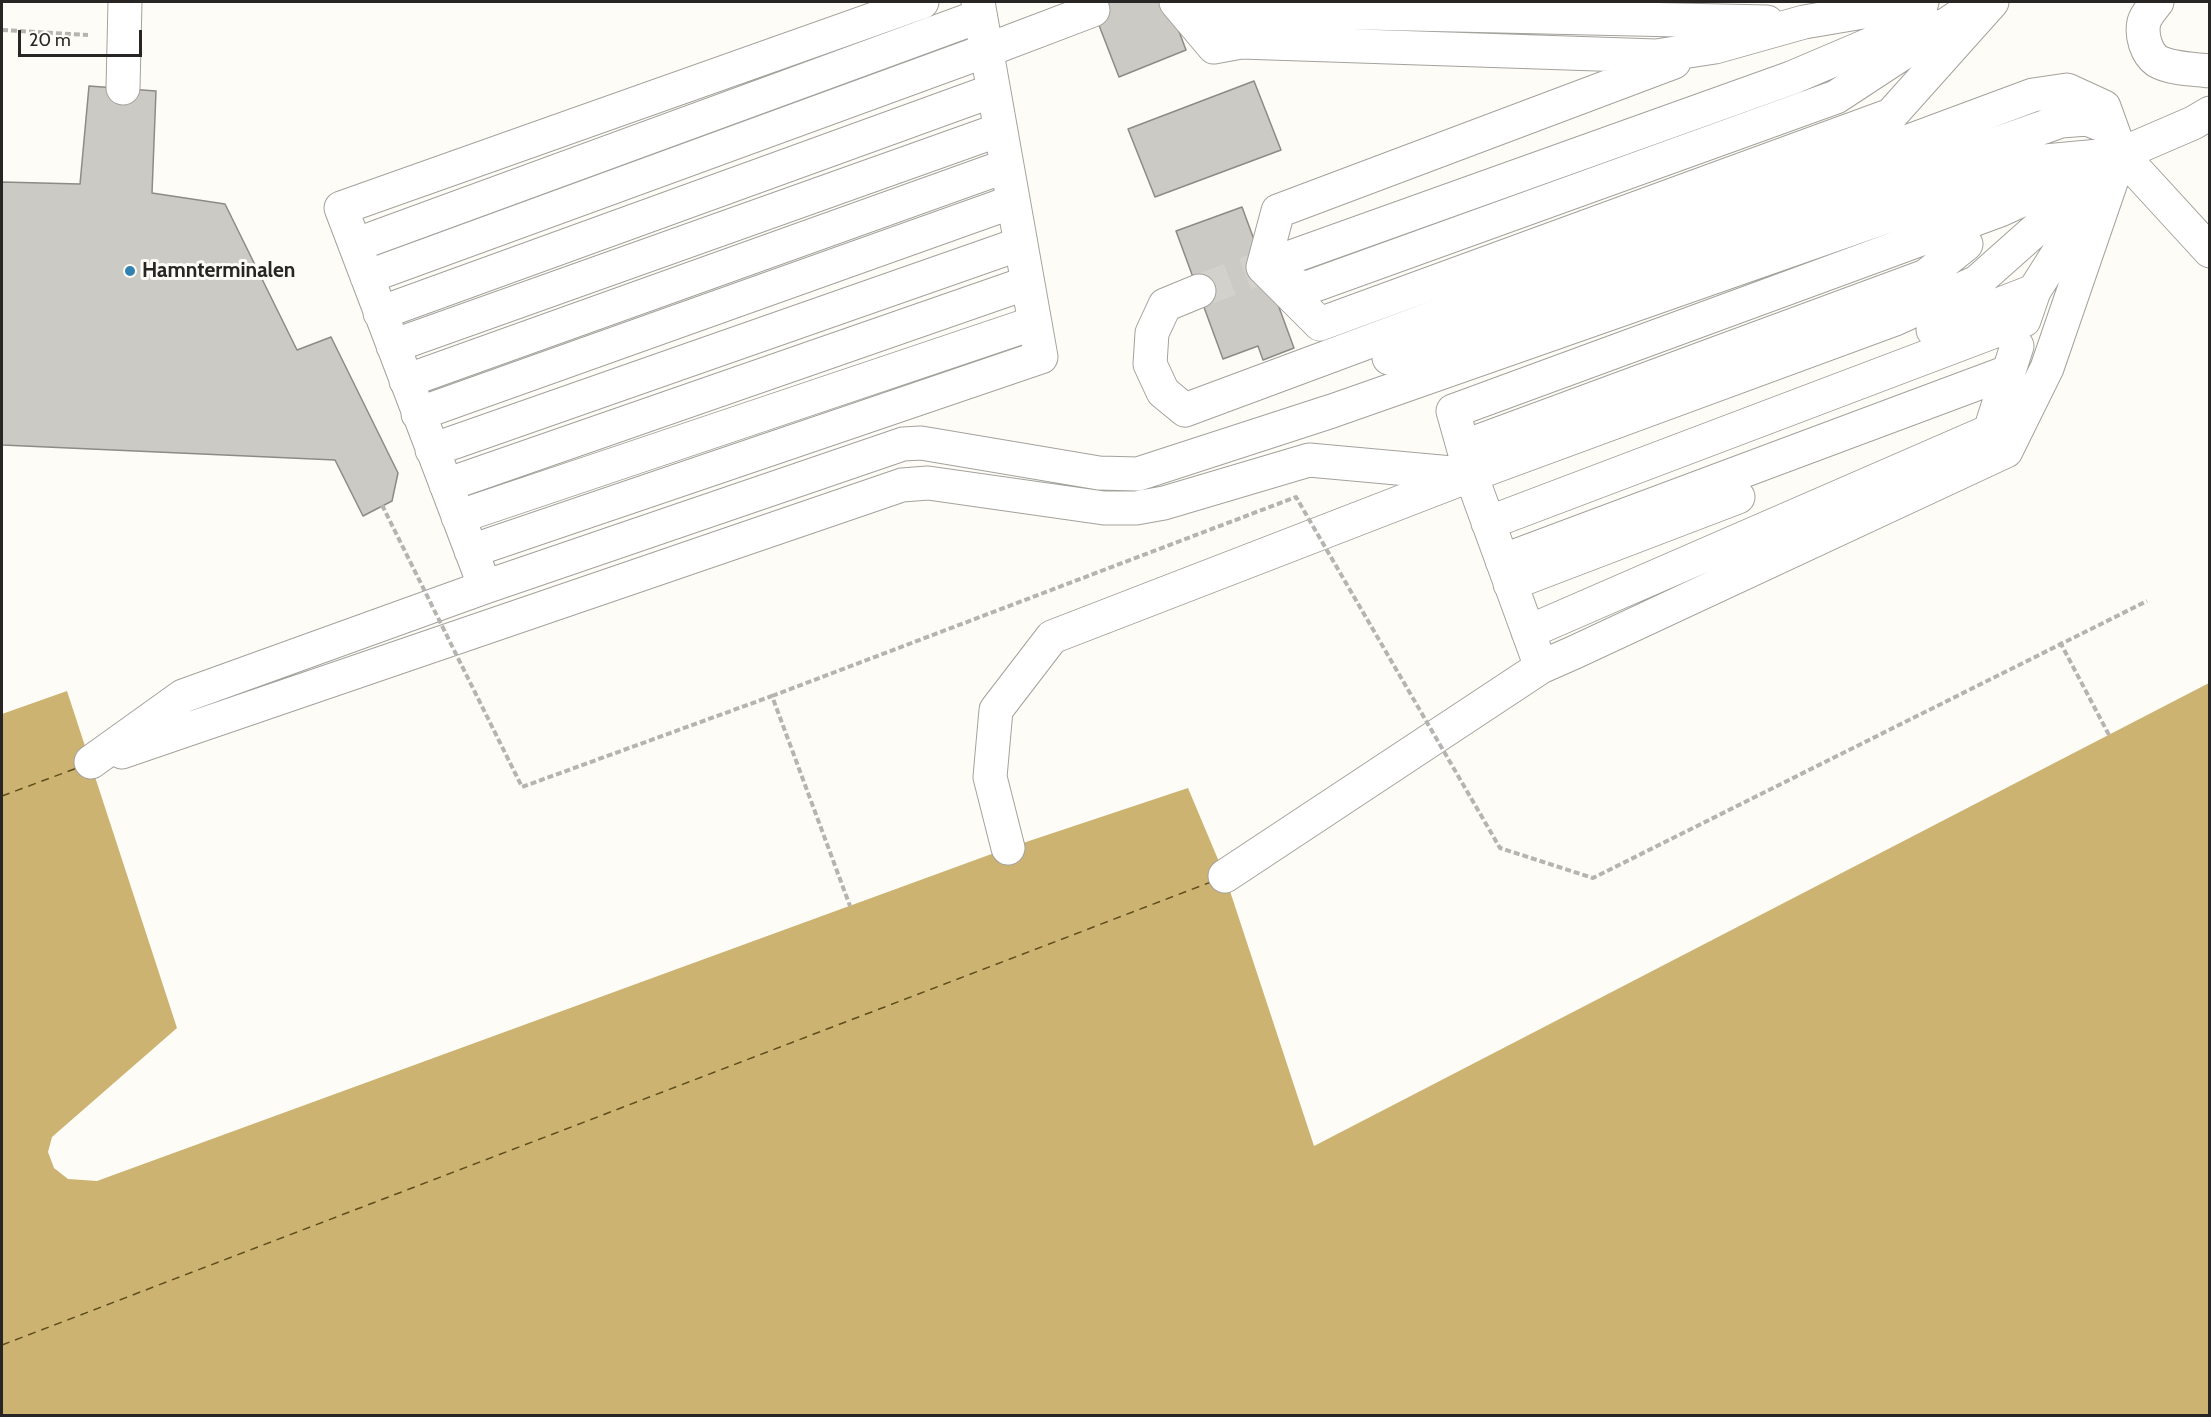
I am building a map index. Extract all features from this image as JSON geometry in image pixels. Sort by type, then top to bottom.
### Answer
[{"type":"street","points":[[123,88],[126,2]]},
{"type":"street","points":[[485,586],[341,208],[922,2]]},
{"type":"street","points":[[1176,2],[1214,47],[1241,42],[1656,56],[1715,47]]},
{"type":"street","points":[[1182,2],[1204,20],[1233,10],[1804,22]]},
{"type":"street","points":[[1572,2],[1870,11]]},
{"type":"street","points":[[1263,267],[1278,211],[1715,47],[1804,22],[1922,2]]},
{"type":"street","points":[[1263,267],[1288,241],[1797,57],[1961,2]]},
{"type":"street","points":[[1263,267],[1791,78],[1970,2]]},
{"type":"street","points":[[1263,267],[1304,290],[1836,97],[1982,2]]},
{"type":"street","points":[[1263,267],[1315,303],[1844,116],[1877,100],[1990,2]]},
{"type":"street","points":[[2157,2],[2144,20],[2146,48],[2158,61],[2177,67],[2210,71]]},
{"type":"street","points":[[409,389],[1005,169],[1093,10]]},
{"type":"street","points":[[1199,291],[1165,305],[1152,333],[1150,364],[1163,393],[1185,410],[2033,94],[2067,90],[2104,107],[2116,142],[2210,250]]},
{"type":"street","points":[[2013,357],[1491,530],[1309,460],[1164,503],[1136,508],[1104,508],[928,483],[902,485],[91,762],[183,696],[485,586],[903,444],[921,443],[1099,473],[1138,474],[1332,411],[2045,161],[2193,123],[2210,113]]},
{"type":"street","points":[[1541,667],[1491,530],[1453,411],[2000,210],[2116,142]]},
{"type":"street","points":[[1008,848],[990,777],[996,710],[1052,637],[1352,521],[1491,530],[1990,431],[2013,357],[2116,142]]},
{"type":"street","points":[[1491,530],[1895,319],[1977,282],[2116,142]]},
{"type":"street","points":[[1225,876],[1541,667],[2006,451],[2047,368],[2116,142]]},
{"type":"street","points":[[409,389],[1005,169]]},
{"type":"street","points":[[409,389],[1005,169]]},
{"type":"street","points":[[409,389],[1005,169]]},
{"type":"street","points":[[409,389],[1005,169]]},
{"type":"street","points":[[409,389],[1005,169]]},
{"type":"street","points":[[409,389],[1005,169]]},
{"type":"street","points":[[1491,530],[1966,244],[2000,210]]},
{"type":"street","points":[[1491,530],[2013,357]]},
{"type":"street","points":[[1491,530],[2013,357]]},
{"type":"path","points":[[2,30],[124,37]]},
{"type":"path","points":[[382,505],[522,787],[772,696],[1296,497],[1500,848],[1593,878],[2060,642],[2147,601]]},
{"type":"path","points":[[2060,642],[2109,735]]},
{"type":"path","points":[[772,696],[850,906]]},
{"type":"shaded area","points":[[2209,683],[2209,1415],[2,1415],[2,714],[67,691],[177,1028],[52,1137],[48,1152],[54,1168],[68,1179],[97,1181],[1008,848],[1188,788],[1225,876],[1314,1146]]},
{"type":"building","points":[[1090,2],[1168,2],[1186,50],[1119,77]]},
{"type":"building","points":[[1254,81],[1281,150],[1155,197],[1128,129]]},
{"type":"building","name":"Hamnterminalen","points":[[89,86],[156,91],[152,193],[225,204],[297,350],[331,337],[398,473],[392,501],[363,516],[335,460],[2,445],[2,182],[80,184]]},
{"type":"building","points":[[1242,207],[1294,348],[1263,360],[1258,346],[1223,359],[1176,231]]},
{"type":"ferry route","points":[[2,796],[77,768]]},
{"type":"ferry route","points":[[2,1345],[1211,882]]},
{"type":"tunnel","points":[[1199,291],[1263,267]]},
{"type":"place","name":"Hamnterminalen","points":[[130,271]]}]
